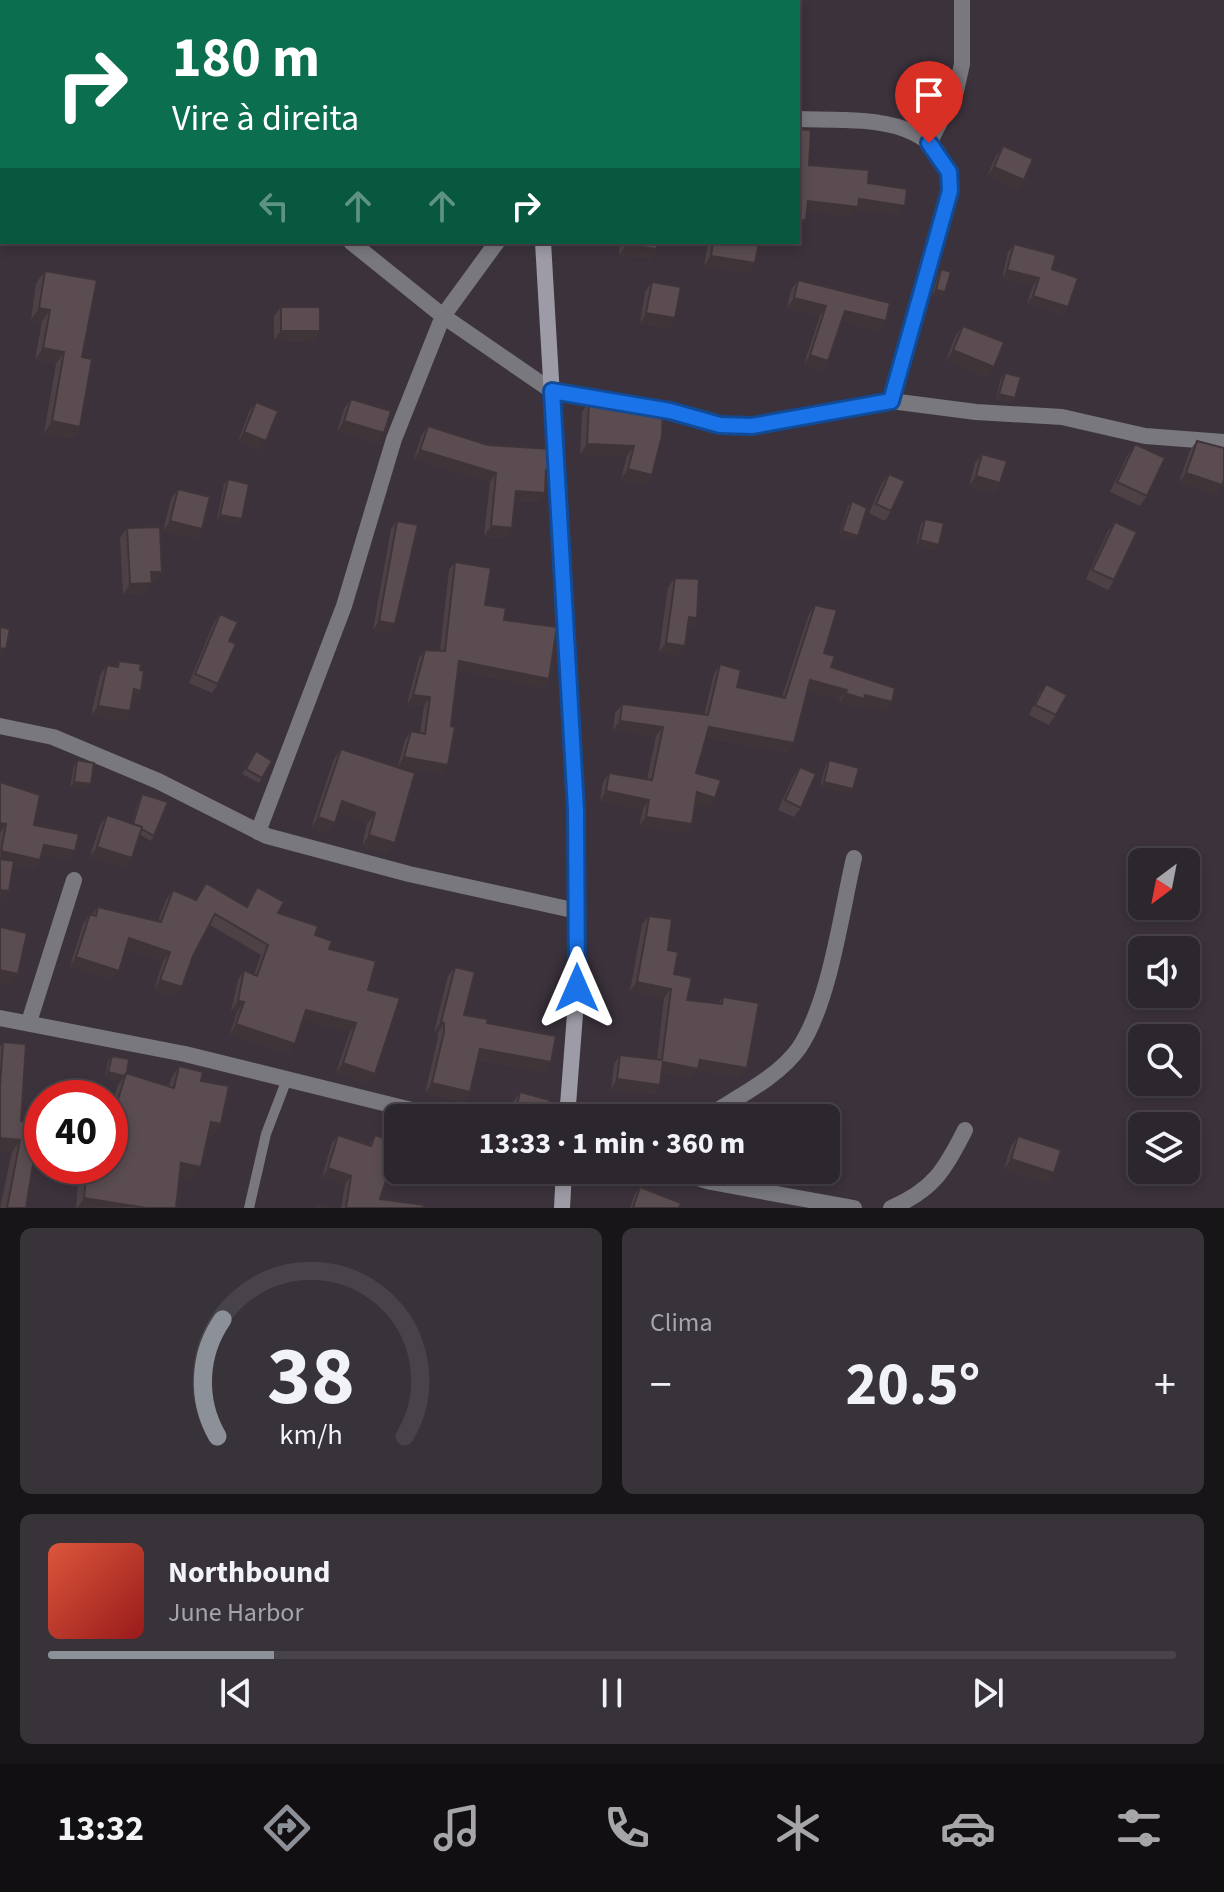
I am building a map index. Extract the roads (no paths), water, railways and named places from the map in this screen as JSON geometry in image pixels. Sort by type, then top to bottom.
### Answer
[{"type":"street","points":[[929,143],[956,91],[962,64],[962,0]]},
{"type":"street","points":[[800,119],[904,126],[929,143],[949,172],[950,191],[891,401]]},
{"type":"street","points":[[353,244],[443,316],[552,391],[670,411],[720,425],[752,426],[891,401],[976,412],[1062,417],[1145,436],[1224,442]]},
{"type":"street","points":[[258,832],[339,620],[394,439],[443,316],[496,244]]},
{"type":"street","points":[[543,244],[576,810],[577,988],[568,1104]]},
{"type":"street","points":[[0,726],[53,737],[158,781],[258,832],[409,874],[577,911]]},
{"type":"street","points":[[726,1104],[768,1076],[798,1050],[818,1010],[854,858]]},
{"type":"street","points":[[29,1022],[74,880]]},
{"type":"street","points":[[0,1018],[287,1079],[388,1104]]},
{"type":"street","points":[[891,1208],[919,1196],[946,1167],[965,1130]]},
{"type":"street","points":[[562,1208],[563,1184]]},
{"type":"street","points":[[724,1184],[792,1194],[854,1208]]},
{"type":"street","points":[[792,1194],[810,1208]]},
{"type":"lane","points":[[249,1208],[266,1134],[287,1079]]}]
